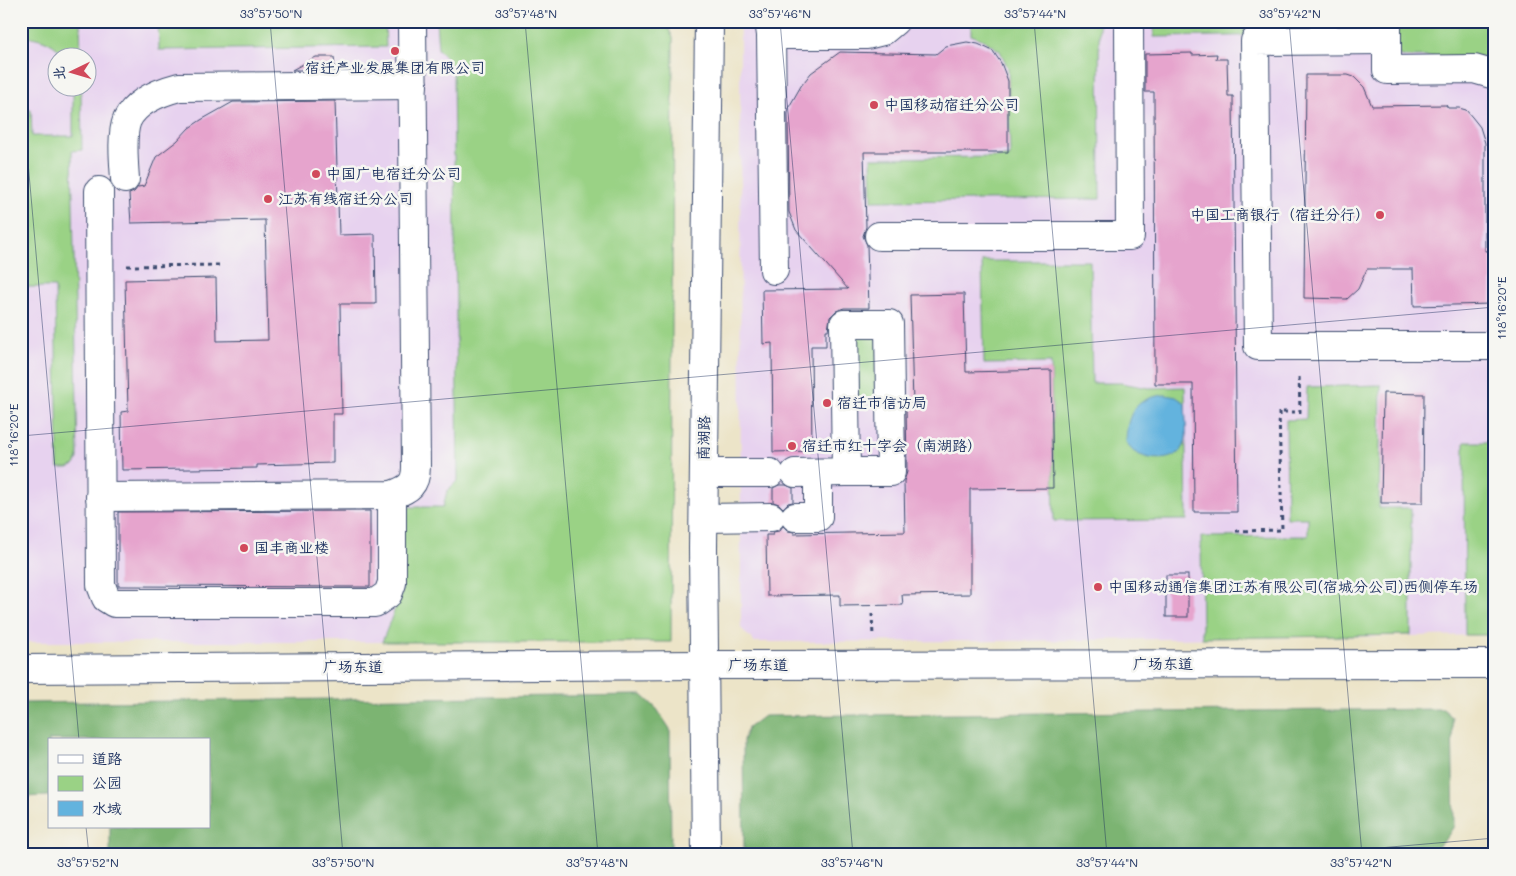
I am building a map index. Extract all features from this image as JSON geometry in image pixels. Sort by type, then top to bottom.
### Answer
[{"type":"street","points":[[100,497],[392,495],[404,491],[413,484],[416,474],[412,21]]},
{"type":"street","name":"南湖路","points":[[706,855],[704,473],[709,21]]},
{"type":"street","points":[[774,270],[770,28],[867,35],[883,31],[894,21]]},
{"type":"street","points":[[879,236],[1130,236],[1129,21]]},
{"type":"street","points":[[1495,75],[1474,69],[1388,70],[1387,30],[1255,41],[1258,346],[1495,346]]},
{"type":"street","points":[[125,179],[124,136],[126,121],[133,110],[146,100],[162,92],[178,87],[413,85]]},
{"type":"street","points":[[99,191],[101,585],[106,598],[114,603],[375,603],[388,594],[392,583],[392,495]]},
{"type":"street","points":[[704,473],[891,472],[888,324],[844,324],[846,472]]},
{"type":"street","points":[[704,518],[818,517],[794,473]]},
{"type":"street","name":"广场东道","points":[[21,669],[704,665],[1495,664]]},
{"type":"path","points":[[99,267],[222,265]]},
{"type":"path","points":[[1236,531],[1282,530],[1280,412],[1300,412],[1299,345]]},
{"type":"shaded area","name":"江苏有线宿迁分公司","points":[[21,21],[665,21],[673,38],[671,642],[21,642]]},
{"type":"shaded area","points":[[740,21],[1495,21],[1495,635],[754,642],[741,628]]},
{"type":"green space","points":[[21,21],[80,21],[81,48],[56,48],[46,41],[21,36]]},
{"type":"green space","points":[[158,21],[385,21],[386,47],[159,50]]},
{"type":"green space","points":[[436,21],[665,21],[673,38],[671,642],[382,642],[402,591],[402,507],[443,507],[447,491],[458,480],[453,73],[448,60],[438,49]]},
{"type":"green space","points":[[971,21],[1099,21],[1100,199],[872,201],[871,158],[1010,157],[1008,68],[1000,51],[984,40],[971,35]]},
{"type":"green space","points":[[1154,21],[1375,21],[1376,34],[1154,37]]},
{"type":"green space","points":[[1394,21],[1495,21],[1495,61],[1486,57],[1404,57],[1396,54]]},
{"type":"green space","points":[[73,98],[81,98],[82,150],[72,151],[78,458],[75,465],[68,468],[58,468],[55,287],[21,287],[21,110],[31,110],[32,136],[73,136]]},
{"type":"green space","points":[[982,261],[1090,261],[1092,383],[1121,383],[1149,388],[1185,387],[1187,520],[1054,521],[1051,363],[984,364]]},
{"type":"green space","points":[[877,329],[882,401],[858,402],[856,334]]},
{"type":"green space","points":[[1381,385],[1379,508],[1411,508],[1411,635],[1202,638],[1201,537],[1308,536],[1308,518],[1287,518],[1286,420],[1306,419],[1307,387]]},
{"type":"green space","points":[[1464,442],[1495,442],[1495,635],[1465,635]]},
{"type":"green space","points":[[642,695],[657,709],[670,729],[671,855],[110,855],[110,828],[210,828],[210,738],[48,738],[48,796],[21,797],[21,703]]},
{"type":"green space","points":[[1443,709],[1452,717],[1454,826],[1447,837],[1430,855],[744,855],[743,740],[748,728],[764,716]]},
{"type":"water","points":[[1165,395],[1176,397],[1185,403],[1186,439],[1182,450],[1162,459],[1139,455],[1126,442],[1131,415],[1146,400]]},
{"type":"building","points":[[967,42],[978,44],[993,51],[1001,63],[1008,81],[1008,152],[864,152],[866,227],[863,236],[867,245],[869,308],[844,308],[836,311],[830,317],[828,330],[826,330],[826,346],[811,346],[812,451],[773,452],[772,343],[763,344],[762,290],[848,289],[796,230],[789,212],[789,107],[811,73],[840,52],[936,54],[946,46]]},
{"type":"building","points":[[1192,53],[1192,55],[1217,54],[1216,59],[1227,59],[1228,96],[1233,96],[1237,512],[1194,512],[1193,384],[1155,384],[1154,92],[1145,92],[1145,54]]},
{"type":"building","points":[[316,57],[334,57],[335,70],[292,70]]},
{"type":"building","points":[[1306,75],[1348,75],[1354,77],[1364,87],[1372,106],[1446,105],[1448,108],[1466,110],[1472,117],[1480,127],[1485,143],[1485,251],[1491,251],[1491,304],[1414,306],[1413,269],[1367,269],[1358,289],[1347,299],[1304,298]]},
{"type":"building","points":[[335,101],[339,235],[375,234],[376,304],[340,304],[342,414],[333,414],[333,463],[257,465],[257,468],[122,470],[121,412],[128,411],[125,280],[216,278],[217,341],[268,340],[265,220],[131,223],[129,194],[138,187],[144,186],[156,157],[177,141],[189,128],[233,102]]},
{"type":"building","points":[[964,294],[966,372],[1051,370],[1053,488],[970,489],[970,594],[902,595],[903,605],[840,606],[840,595],[767,596],[766,535],[773,535],[773,532],[779,531],[783,526],[788,531],[794,532],[794,534],[905,532],[904,481],[907,472],[906,404],[913,404],[910,295]]},
{"type":"building","points":[[1383,393],[1424,394],[1423,503],[1381,503]]},
{"type":"building","points":[[779,485],[793,488],[793,502],[788,503],[783,508],[773,502],[773,488]]},
{"type":"building","name":"国丰商业楼","points":[[370,511],[370,587],[118,586],[118,512]]},
{"type":"building","points":[[1166,575],[1188,575],[1188,617],[1166,617]]},
{"type":"place","name":"宿迁产业发展集团有限公司","points":[[395,51]]},
{"type":"place","name":"中国移动宿迁分公司","points":[[874,105]]},
{"type":"place","name":"中国广电宿迁分公司","points":[[316,174]]},
{"type":"place","name":"江苏有线宿迁分公司","points":[[268,199]]},
{"type":"place","name":"中国工商银行（宿迁分行）","points":[[1380,215]]},
{"type":"place","name":"宿迁市信访局","points":[[827,403]]},
{"type":"place","name":"宿迁市红十字会（南湖路）","points":[[792,446]]},
{"type":"place","name":"国丰商业楼","points":[[244,548]]},
{"type":"place","name":"中国移动通信集团江苏有限公司(宿城分公司)西侧停车场","points":[[1098,587]]}]
